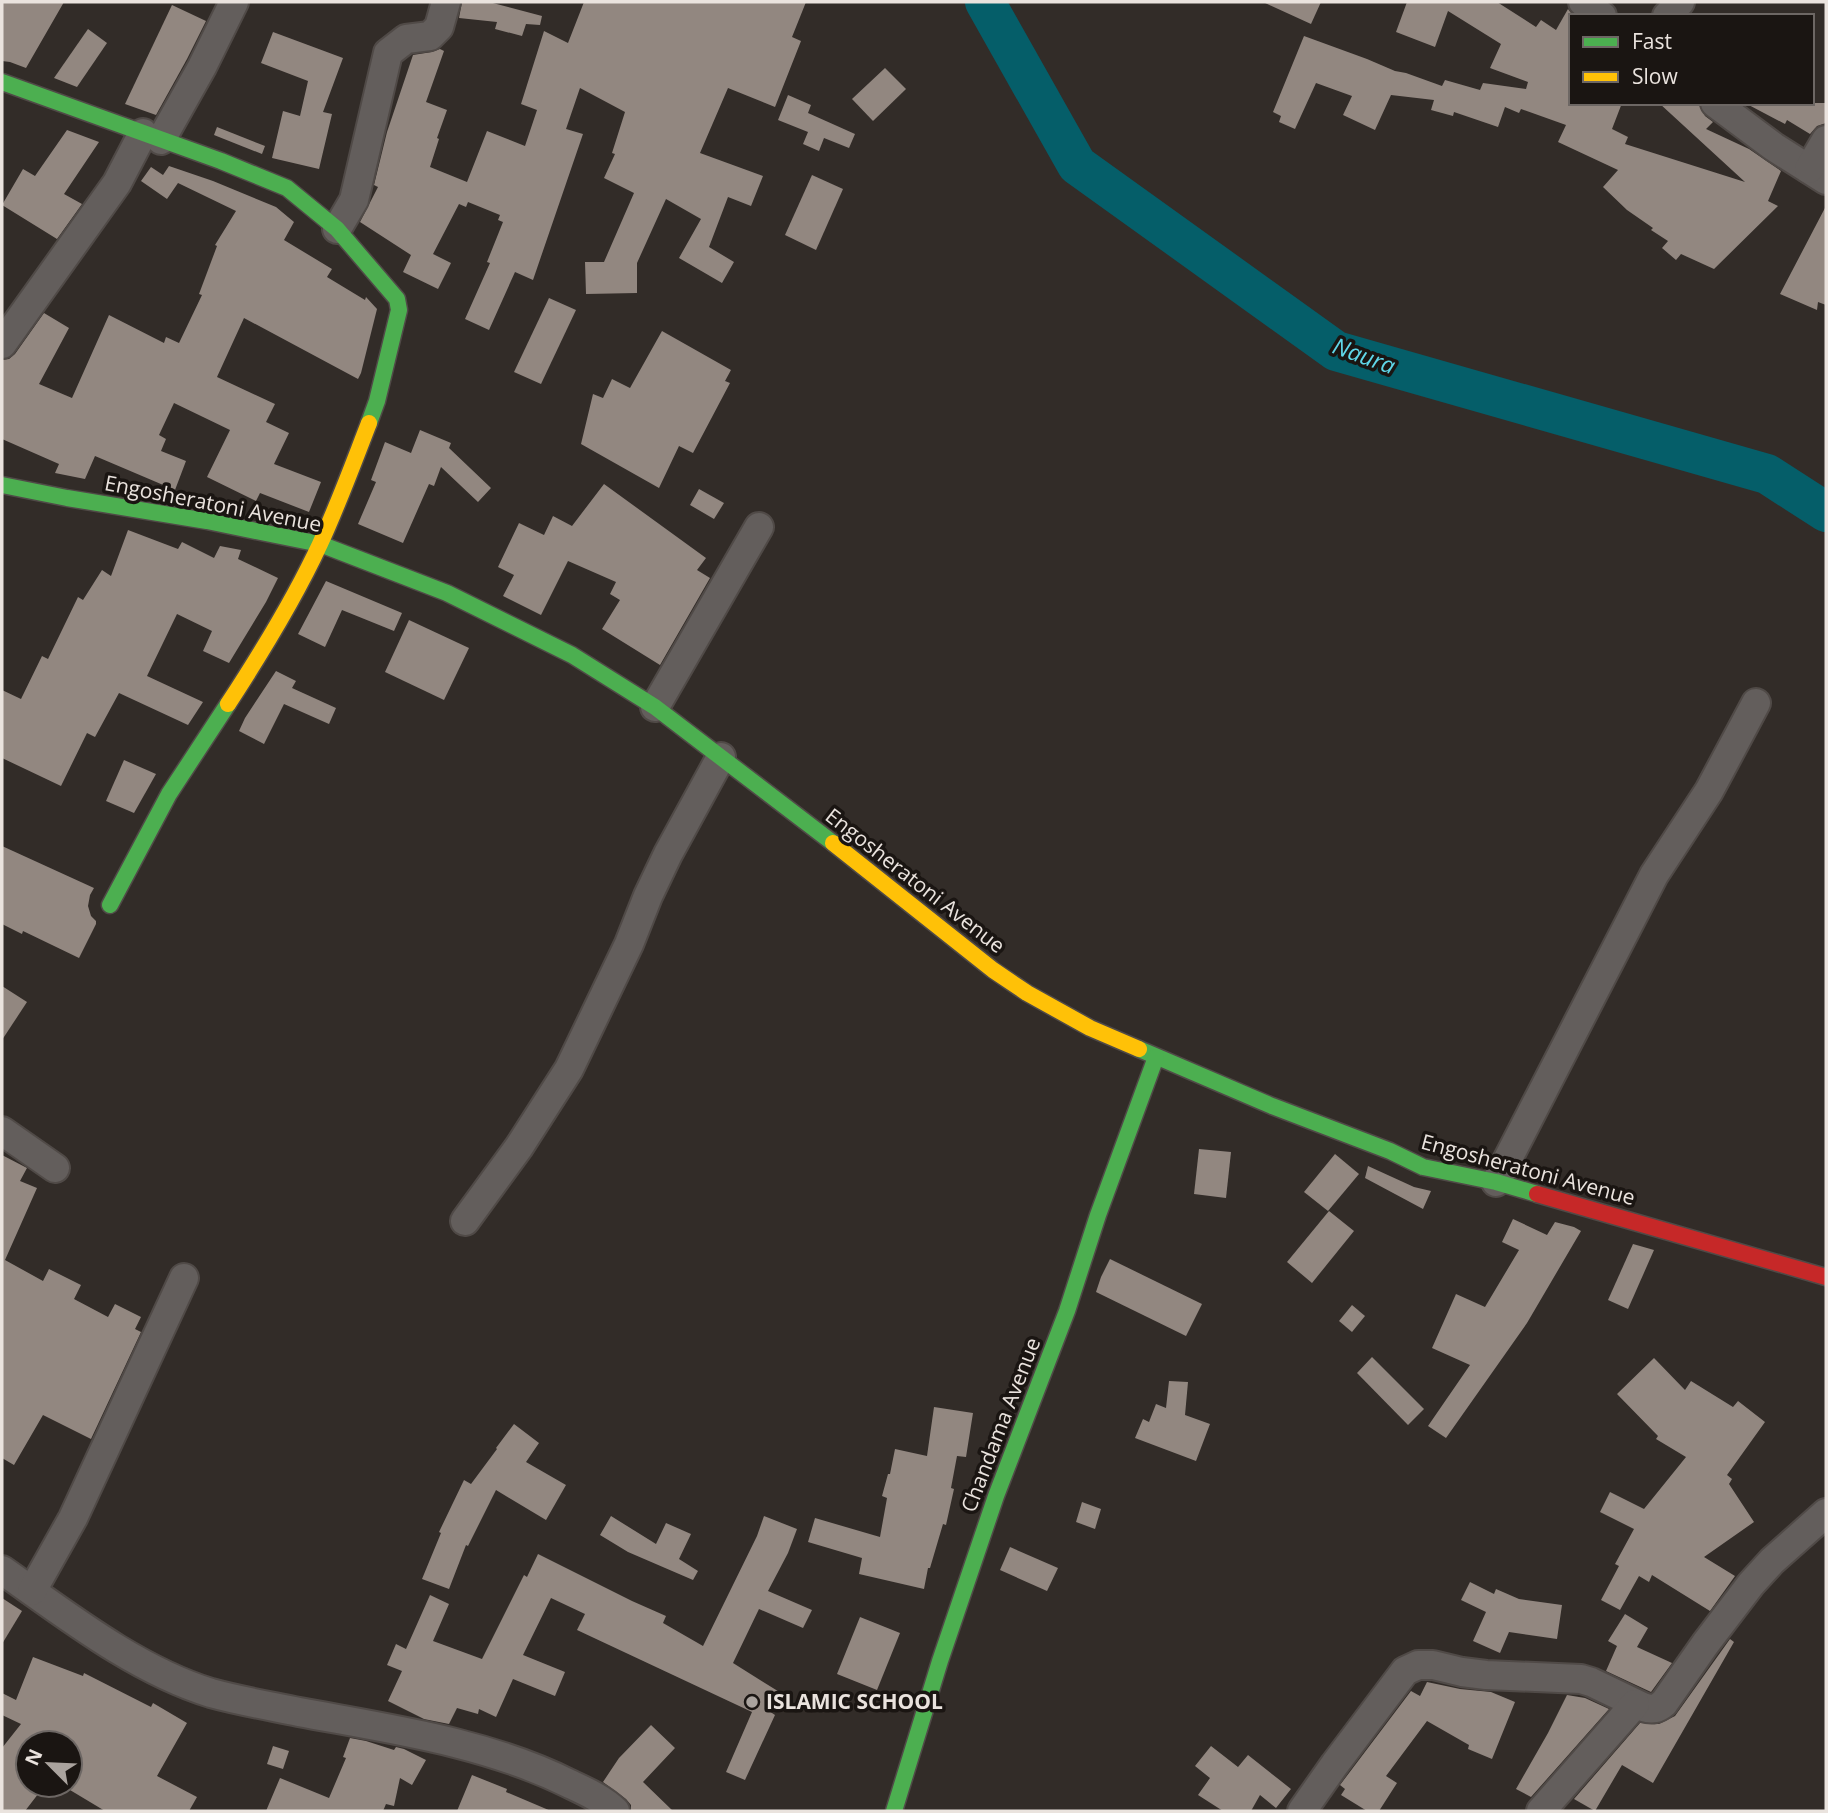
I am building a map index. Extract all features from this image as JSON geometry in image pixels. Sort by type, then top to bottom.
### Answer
[{"type":"street","points":[[2,344],[202,67],[234,2]]},
{"type":"street","points":[[338,229],[354,200],[388,54],[406,39],[430,36],[439,27],[446,2]]},
{"type":"street","points":[[1583,2],[1599,14]]},
{"type":"street","points":[[2,82],[288,188],[338,229],[397,299],[398,310],[377,401],[320,544],[256,662],[169,794],[110,905]]},
{"type":"street","points":[[1718,105],[1774,148],[1818,174],[1826,140]]},
{"type":"street","name":"Engosheratoni Avenue","points":[[2,485],[320,544],[447,593],[572,655],[655,707],[825,836],[993,970],[1027,993],[1113,1040],[1272,1106],[1390,1151],[1423,1167],[1496,1182],[1826,1276]]},
{"type":"street","points":[[655,707],[759,527]]},
{"type":"street","points":[[1496,1182],[1654,875],[1709,791],[1756,702]]},
{"type":"street","points":[[465,1221],[519,1147],[569,1069],[629,944],[668,853],[722,757]]},
{"type":"street","name":"Chandama Avenue","points":[[894,1811],[940,1661],[996,1496],[1067,1311],[1098,1215],[1156,1057]]},
{"type":"street","points":[[2,1131],[55,1168]]},
{"type":"street","points":[[32,1591],[73,1518],[184,1278]]},
{"type":"street","points":[[1302,1811],[1405,1671],[1418,1665],[1433,1665],[1486,1675],[1581,1679],[1635,1704],[1651,1709],[1658,1708],[1751,1584],[1772,1561],[1826,1513]]},
{"type":"street","points":[[2,1570],[128,1656],[159,1673],[211,1693],[432,1737],[513,1759],[580,1789],[615,1811]]},
{"type":"street","points":[[1541,1811],[1635,1704]]},
{"type":"building","points":[[2,2],[64,2],[26,68],[2,61]]},
{"type":"building","points":[[462,2],[489,2],[542,16],[540,25],[526,24],[522,36],[495,29],[497,22],[459,18]]},
{"type":"building","points":[[584,2],[806,2],[792,37],[801,41],[775,107],[728,88],[700,153],[763,176],[751,206],[728,197],[709,247],[734,262],[722,283],[679,258],[701,219],[666,199],[637,263],[637,293],[586,294],[585,262],[604,262],[634,193],[604,178],[615,154],[612,153],[625,112],[580,88],[566,129],[583,134],[533,280],[515,272],[489,330],[465,319],[490,263],[487,262],[503,222],[498,220],[500,215],[468,202],[466,207],[459,204],[433,254],[451,263],[438,289],[403,272],[411,255],[360,222],[378,187],[374,185],[387,132],[413,55],[440,49],[444,51],[426,102],[447,110],[430,167],[467,182],[487,131],[525,146],[537,110],[521,104],[544,31],[568,43]]},
{"type":"building","points":[[1263,2],[1321,2],[1311,24]]},
{"type":"building","points":[[1407,2],[1497,2],[1536,27],[1541,20],[1556,30],[1568,9],[1571,13],[1569,105],[1621,105],[1612,129],[1628,137],[1625,144],[1745,182],[1661,105],[1699,105],[1705,116],[1713,122],[1706,129],[1749,149],[1781,171],[1768,201],[1778,206],[1714,269],[1681,254],[1676,260],[1662,248],[1668,241],[1651,230],[1653,228],[1627,210],[1603,187],[1618,170],[1558,142],[1566,125],[1521,109],[1519,113],[1505,107],[1498,127],[1454,112],[1453,116],[1431,110],[1434,100],[1391,95],[1375,130],[1343,115],[1352,96],[1316,83],[1295,129],[1279,122],[1281,116],[1273,112],[1304,36],[1442,86],[1445,80],[1480,90],[1483,83],[1526,89],[1528,82],[1490,68],[1501,44],[1448,11],[1435,47],[1396,32]]},
{"type":"building","points":[[172,5],[206,21],[156,115],[125,104]]},
{"type":"building","points":[[88,29],[107,43],[77,87],[54,78]]},
{"type":"building","points":[[273,32],[343,58],[323,112],[332,114],[319,169],[272,158],[283,111],[300,116],[308,81],[261,63]]},
{"type":"building","points":[[885,68],[906,89],[873,121],[852,99]]},
{"type":"building","points":[[788,95],[811,105],[808,113],[855,134],[849,148],[824,138],[819,151],[803,144],[808,132],[778,120]]},
{"type":"building","points":[[1826,103],[1826,123],[1817,126],[1810,134],[1787,120],[1785,124],[1749,105]]},
{"type":"building","points":[[217,127],[265,146],[262,154],[214,135]]},
{"type":"building","points":[[67,130],[99,142],[64,194],[82,204],[57,239],[2,205],[23,169],[35,176]]},
{"type":"building","points":[[169,166],[276,207],[294,222],[284,240],[332,269],[327,277],[365,300],[366,297],[377,309],[358,379],[244,318],[217,377],[275,404],[266,422],[289,433],[274,464],[321,482],[309,512],[260,493],[256,501],[207,477],[230,430],[174,403],[159,435],[166,439],[161,451],[186,461],[175,490],[95,456],[85,479],[55,473],[59,464],[2,439],[2,360],[15,354],[44,313],[69,328],[39,384],[72,398],[109,315],[164,343],[166,337],[179,343],[202,295],[199,294],[217,246],[215,245],[236,211],[178,183],[167,199],[141,181],[151,167],[163,175]]},
{"type":"building","points":[[812,175],[843,189],[816,250],[785,235]]},
{"type":"building","points":[[1826,206],[1826,305],[1818,302],[1817,310],[1780,294]]},
{"type":"building","points":[[549,298],[576,310],[541,384],[514,372]]},
{"type":"building","points":[[662,331],[731,370],[725,381],[730,383],[693,453],[679,446],[659,488],[581,444],[593,394],[603,398],[612,379],[630,388]]},
{"type":"building","points":[[420,430],[451,443],[449,448],[491,488],[478,502],[441,467],[434,486],[429,484],[403,543],[358,524],[376,482],[371,480],[385,442],[411,453]]},
{"type":"building","points":[[604,484],[706,558],[697,570],[710,578],[660,665],[602,629],[620,600],[610,594],[616,582],[568,561],[541,615],[503,596],[514,575],[498,567],[519,523],[544,535],[553,516],[572,526]]},
{"type":"building","points":[[699,489],[724,503],[714,519],[690,505]]},
{"type":"building","points":[[128,530],[178,549],[182,542],[214,558],[220,546],[241,550],[238,559],[278,578],[229,663],[203,651],[212,631],[177,614],[147,676],[203,702],[188,725],[119,693],[95,737],[87,733],[61,786],[2,758],[2,690],[21,699],[42,656],[48,659],[78,597],[83,600],[102,570],[111,576]]},
{"type":"building","points":[[326,581],[402,613],[394,631],[342,610],[325,647],[298,634]]},
{"type":"building","points":[[409,620],[469,648],[444,700],[385,672]]},
{"type":"building","points":[[276,671],[296,681],[292,688],[336,708],[329,724],[284,704],[264,744],[239,731]]},
{"type":"building","points":[[124,760],[156,774],[134,813],[106,801]]},
{"type":"building","points":[[2,846],[94,888],[88,906],[96,924],[79,958],[2,924]]},
{"type":"building","points":[[2,986],[27,1002],[2,1040]]},
{"type":"building","points":[[1199,1149],[1231,1152],[1226,1198],[1194,1194]]},
{"type":"building","points":[[1335,1154],[1359,1174],[1328,1211],[1304,1192]]},
{"type":"building","points":[[2,1155],[27,1168],[20,1181],[37,1188],[5,1260],[43,1281],[49,1269],[81,1285],[74,1299],[108,1317],[115,1304],[141,1317],[135,1329],[141,1332],[91,1439],[43,1415],[14,1465],[2,1458]]},
{"type":"building","points":[[1368,1166],[1414,1187],[1431,1191],[1423,1209],[1365,1178]]},
{"type":"building","points":[[1329,1211],[1354,1231],[1312,1283],[1287,1262]]},
{"type":"building","points":[[1513,1219],[1547,1235],[1555,1222],[1581,1231],[1527,1323],[1446,1438],[1428,1426],[1470,1365],[1432,1348],[1456,1294],[1485,1307],[1519,1250],[1502,1242]]},
{"type":"building","points":[[1633,1244],[1654,1250],[1628,1309],[1608,1300]]},
{"type":"building","points":[[1110,1259],[1202,1304],[1186,1336],[1096,1292]]},
{"type":"building","points":[[1352,1305],[1365,1316],[1352,1332],[1339,1321]]},
{"type":"building","points":[[1372,1357],[1424,1409],[1408,1425],[1357,1373]]},
{"type":"building","points":[[1654,1358],[1685,1390],[1691,1381],[1733,1407],[1738,1401],[1765,1422],[1727,1475],[1732,1479],[1729,1484],[1754,1522],[1704,1557],[1735,1576],[1710,1611],[1652,1575],[1649,1582],[1639,1576],[1620,1610],[1601,1600],[1619,1566],[1615,1564],[1634,1529],[1600,1512],[1610,1492],[1644,1509],[1686,1457],[1656,1439],[1658,1436],[1617,1394]]},
{"type":"building","points":[[1169,1381],[1188,1382],[1185,1415],[1210,1424],[1196,1461],[1135,1438],[1143,1419],[1149,1422],[1156,1404],[1166,1408]]},
{"type":"building","points":[[934,1407],[973,1413],[966,1457],[957,1456],[951,1488],[954,1489],[946,1525],[943,1524],[924,1589],[859,1574],[862,1558],[808,1542],[815,1518],[880,1537],[887,1498],[882,1496],[895,1449],[927,1456]]},
{"type":"building","points":[[514,1424],[539,1443],[526,1462],[566,1485],[546,1520],[496,1490],[468,1546],[466,1545],[449,1589],[422,1579],[441,1533],[439,1532],[464,1480],[471,1484]]},
{"type":"building","points":[[1082,1502],[1101,1509],[1095,1529],[1076,1522]]},
{"type":"building","points":[[611,1516],[656,1544],[666,1523],[691,1534],[679,1559],[698,1571],[693,1580],[628,1552],[600,1535]]},
{"type":"building","points":[[764,1516],[797,1529],[768,1591],[812,1610],[803,1628],[759,1609],[733,1663],[781,1693],[769,1711],[775,1715],[745,1780],[726,1772],[752,1712],[577,1630],[585,1614],[551,1598],[523,1655],[565,1672],[555,1696],[513,1679],[496,1717],[479,1709],[478,1714],[457,1708],[449,1724],[424,1719],[388,1701],[402,1671],[387,1665],[396,1644],[406,1649],[430,1595],[449,1604],[433,1641],[482,1659],[524,1575],[527,1577],[538,1554],[666,1616],[663,1623],[703,1646],[757,1536]]},
{"type":"building","points":[[1010,1547],[1058,1568],[1047,1591],[1000,1570]]},
{"type":"building","points":[[1470,1582],[1494,1594],[1496,1589],[1519,1599],[1562,1605],[1557,1639],[1509,1632],[1500,1653],[1473,1641],[1486,1612],[1461,1600]]},
{"type":"building","points":[[2,1598],[22,1611],[2,1644]]},
{"type":"building","points":[[1625,1614],[1648,1628],[1637,1647],[1672,1663],[1651,1692],[1606,1671],[1617,1646],[1608,1641]]},
{"type":"building","points":[[860,1617],[900,1633],[877,1690],[837,1674]]},
{"type":"building","points":[[1730,1639],[1734,1642],[1653,1783],[1622,1765],[1595,1811],[1574,1799],[1640,1723],[1659,1724],[1675,1716]]},
{"type":"building","points":[[33,1657],[83,1676],[84,1673],[151,1707],[153,1703],[187,1723],[157,1776],[197,1797],[189,1811],[105,1811],[84,1798],[84,1729],[17,1729],[21,1724],[2,1715],[2,1693],[16,1700]]},
{"type":"building","points":[[1427,1682],[1491,1692],[1515,1702],[1492,1759],[1468,1749],[1469,1745],[1427,1721],[1386,1776],[1397,1783],[1379,1811],[1367,1811],[1341,1795],[1345,1789],[1340,1785],[1411,1691],[1420,1696]]},
{"type":"building","points":[[1567,1695],[1585,1698],[1609,1709],[1531,1797],[1516,1789]]},
{"type":"building","points":[[651,1725],[675,1748],[643,1782],[673,1811],[631,1811],[631,1805],[626,1799],[603,1782],[619,1758]]},
{"type":"building","points":[[14,1733],[14,1799],[34,1799],[25,1811],[2,1811],[2,1748]]},
{"type":"building","points":[[350,1738],[394,1750],[396,1747],[404,1749],[426,1760],[412,1785],[400,1778],[394,1806],[386,1804],[383,1811],[266,1811],[280,1778],[329,1798],[346,1758],[343,1757]]},
{"type":"building","points":[[273,1746],[289,1751],[283,1769],[267,1764]]},
{"type":"building","points":[[1211,1746],[1238,1767],[1248,1755],[1291,1789],[1276,1808],[1260,1795],[1251,1811],[1223,1811],[1198,1795],[1210,1778],[1195,1766]]},
{"type":"building","points":[[472,1775],[507,1789],[506,1792],[551,1811],[457,1811]]},
{"type":"waterway","name":"Naura","points":[[985,2],[1077,165],[1336,351],[1767,474],[1826,512]]},
{"type":"traffic: fast","points":[[2,82],[221,161],[287,188],[337,229],[397,299],[399,310],[369,423]]},
{"type":"traffic: fast","points":[[2,485],[320,544],[447,593],[572,655],[655,707],[833,843]]},
{"type":"traffic: fast","points":[[110,905],[169,794],[228,704]]},
{"type":"traffic: fast","points":[[1139,1049],[1272,1106],[1390,1151],[1423,1167],[1496,1182],[1537,1194]]},
{"type":"traffic: fast","points":[[894,1811],[940,1661],[996,1496],[1067,1311],[1098,1215],[1156,1057]]},
{"type":"traffic: slow","points":[[228,704],[310,565],[369,423]]},
{"type":"traffic: slow","points":[[833,843],[993,970],[1027,993],[1090,1028],[1139,1049]]},
{"type":"traffic: jam","points":[[1537,1194],[1826,1277]]},
{"type":"place","name":"ISLAMIC SCHOOL","points":[[752,1702]]}]
